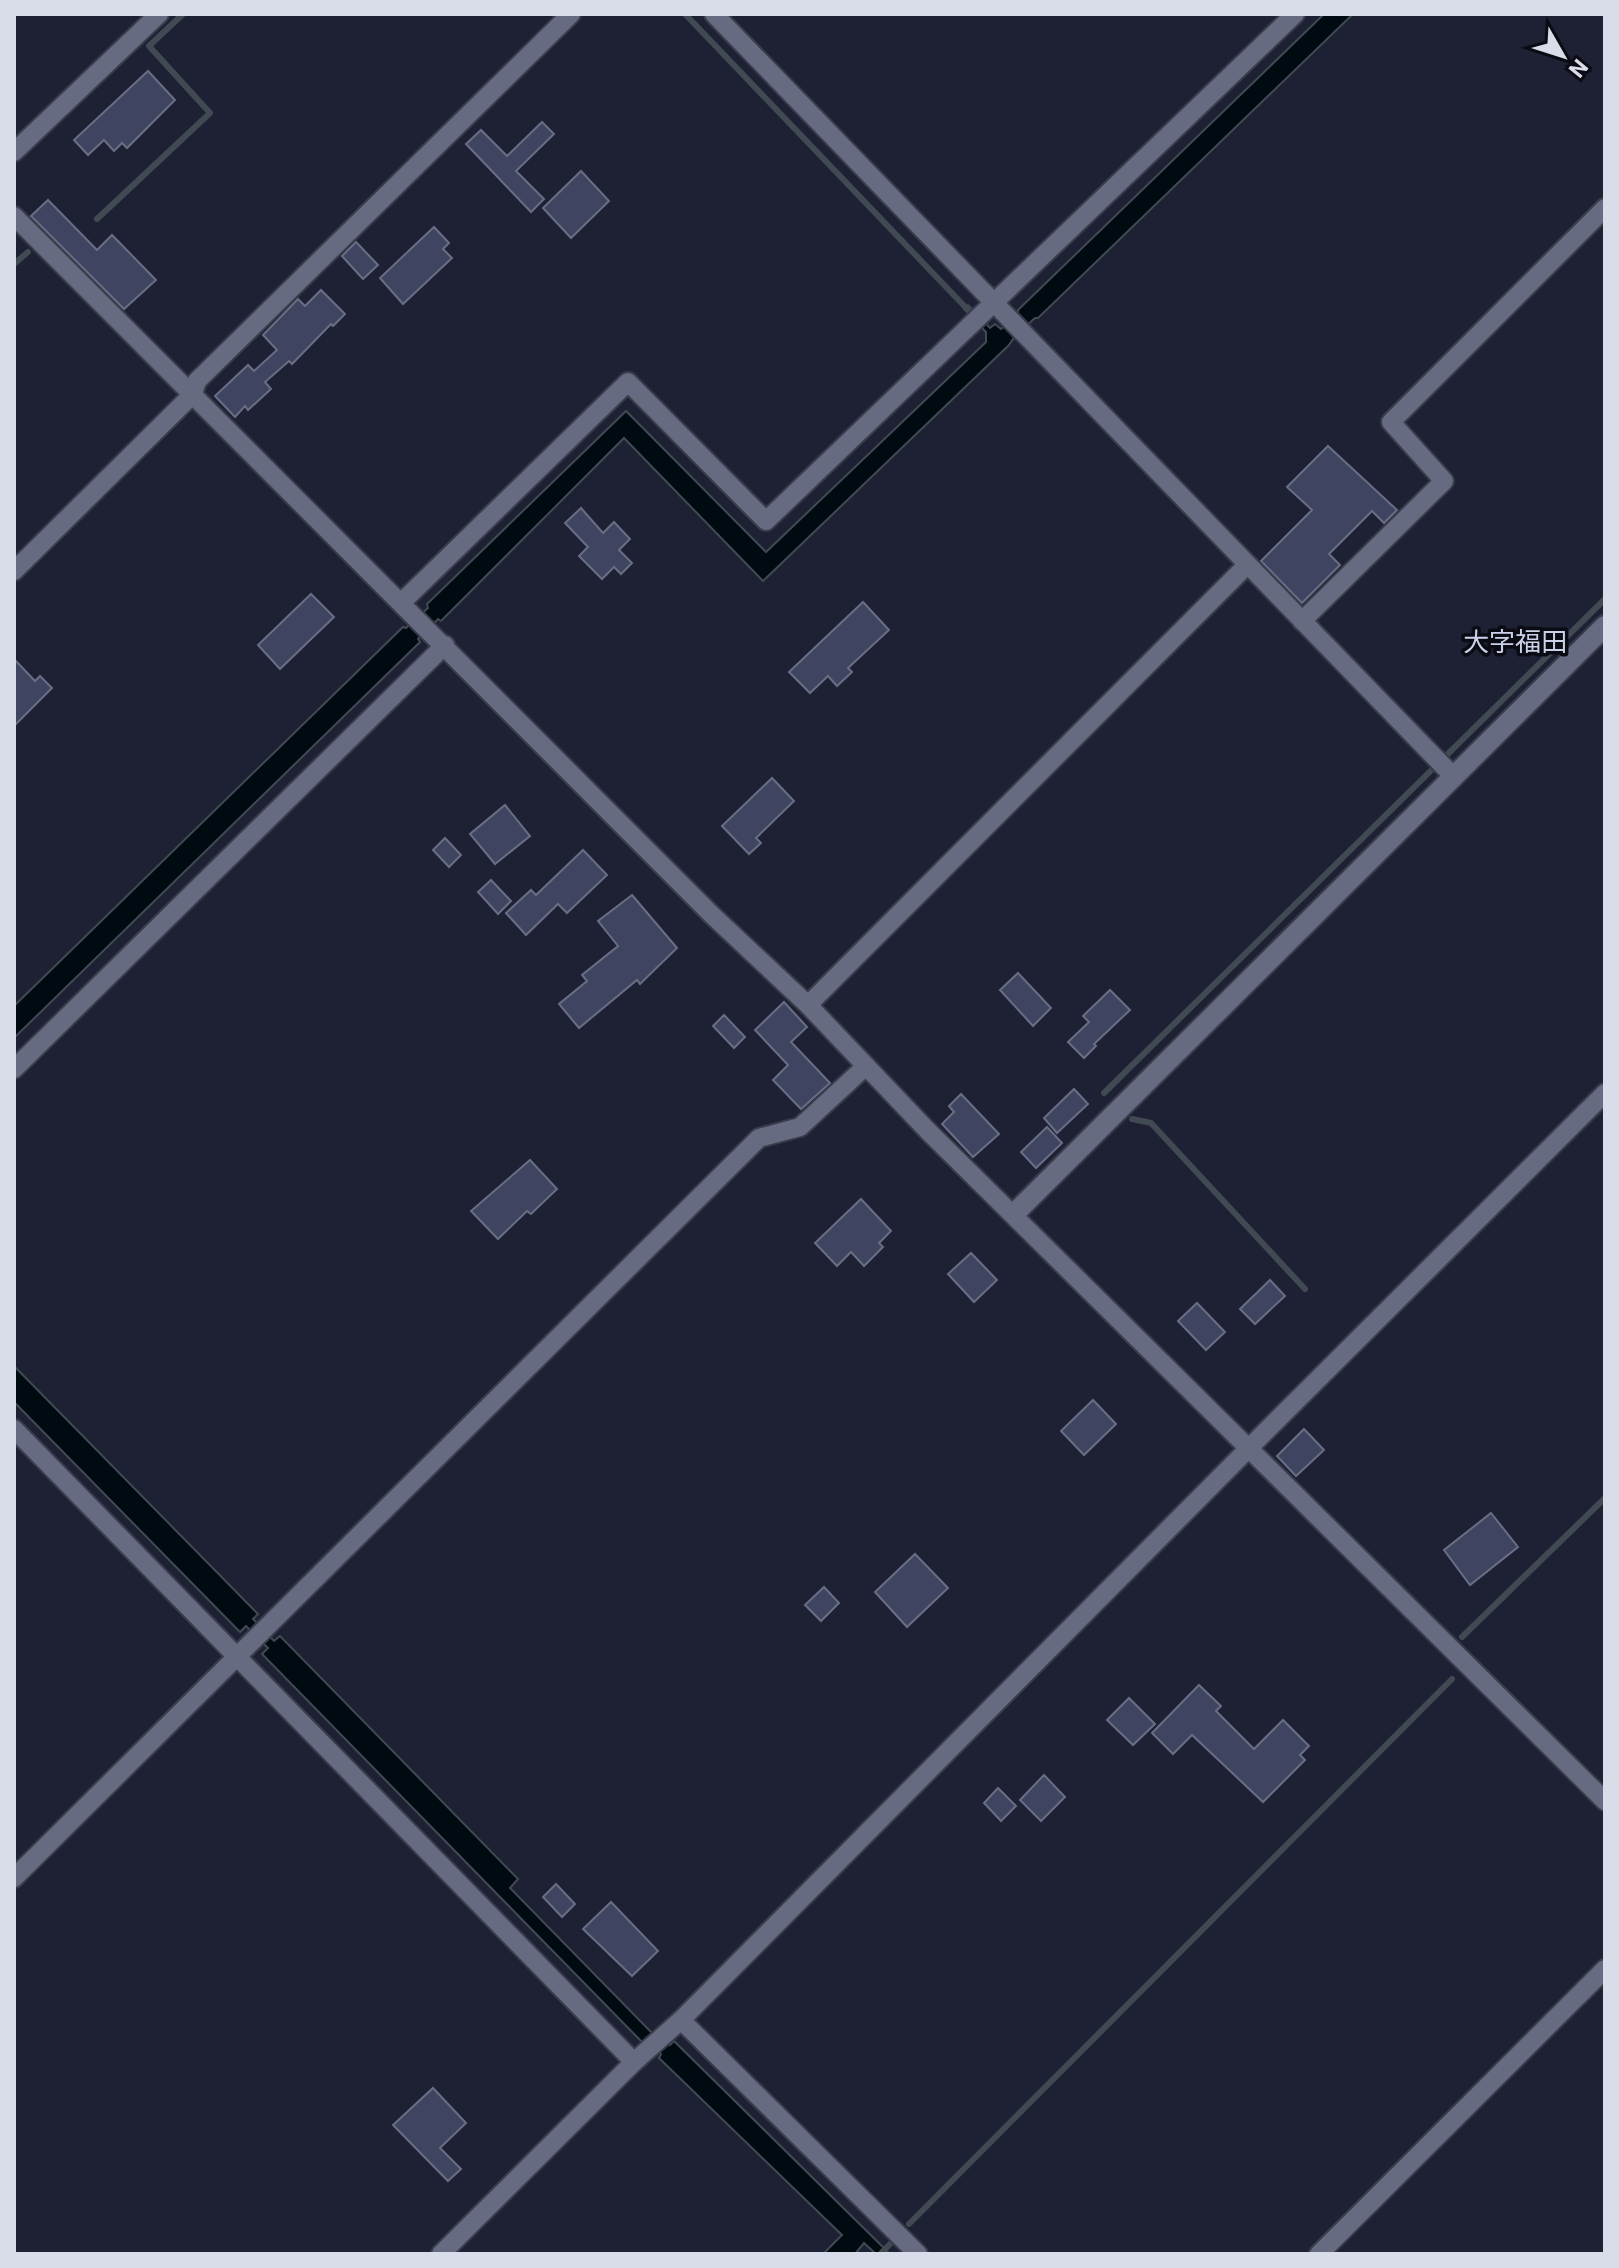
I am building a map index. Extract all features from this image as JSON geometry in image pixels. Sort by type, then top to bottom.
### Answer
[{"type":"street","points":[[14,152],[159,14]]},
{"type":"street","points":[[14,571],[193,394],[197,381],[571,14]]},
{"type":"street","points":[[714,14],[989,314],[1029,337],[1443,767]]},
{"type":"street","points":[[408,608],[628,382],[766,521],[989,314],[1295,14]]},
{"type":"street","points":[[1302,621],[1444,481],[1391,422],[1605,208]]},
{"type":"street","points":[[14,216],[711,914],[808,1005],[927,1130],[1605,1801]]},
{"type":"street","points":[[808,1005],[1247,565]]},
{"type":"street","points":[[1014,1214],[1443,767],[1605,626]]},
{"type":"street","points":[[14,1069],[445,645]]},
{"type":"street","points":[[14,1878],[759,1138],[800,1127],[866,1066]]},
{"type":"street","points":[[441,2254],[634,2062],[681,2020],[1605,1093]]},
{"type":"street","points":[[14,1429],[634,2062]]},
{"type":"street","points":[[1319,2254],[1605,1969]]},
{"type":"street","points":[[681,2020],[918,2254]]},
{"type":"shaded area","points":[[1324,14],[1353,14],[763,581],[624,438],[14,1038],[14,1006],[403,627],[406,628],[428,608],[427,604],[626,411],[766,552],[986,342],[986,332],[964,309],[968,305],[990,328],[995,324],[1001,329],[1018,316],[1018,310]]},
{"type":"shaded area","points":[[14,1366],[258,1614],[253,1619],[274,1641],[280,1636],[518,1879],[510,1888],[650,2031],[670,2045],[674,2041],[890,2254],[876,2254],[864,2243],[855,2254],[823,2254],[842,2235],[659,2058],[661,2054],[640,2040],[262,1654],[268,1648],[246,1626],[240,1632],[14,1402]]},
{"type":"building","points":[[148,71],[175,100],[127,148],[122,143],[114,151],[104,140],[88,155],[74,140]]},
{"type":"building","points":[[542,122],[554,134],[516,171],[544,199],[531,212],[466,144],[481,130],[507,156]]},
{"type":"building","points":[[581,171],[609,201],[571,238],[543,208]]},
{"type":"building","points":[[48,200],[97,250],[112,235],[156,280],[124,309],[31,216]]},
{"type":"building","points":[[434,227],[449,243],[443,249],[452,258],[403,304],[380,278]]},
{"type":"building","points":[[356,242],[378,265],[363,279],[342,256]]},
{"type":"building","points":[[321,290],[345,314],[292,364],[289,361],[265,382],[271,389],[248,410],[245,406],[235,417],[215,396],[248,365],[254,371],[277,350],[263,335],[298,299],[305,306]]},
{"type":"building","points":[[1328,446],[1397,510],[1384,523],[1372,511],[1329,554],[1340,565],[1302,603],[1261,561],[1312,510],[1287,487]]},
{"type":"building","points":[[581,508],[603,533],[614,522],[630,539],[619,550],[632,563],[621,574],[614,567],[602,579],[579,556],[588,547],[565,523]]},
{"type":"building","points":[[311,594],[334,617],[280,669],[258,645]]},
{"type":"building","points":[[863,602],[889,630],[848,668],[852,672],[837,686],[828,676],[810,693],[789,672]]},
{"type":"building","points":[[14,659],[35,681],[40,676],[52,688],[14,726]]},
{"type":"building","points":[[772,778],[794,801],[756,838],[761,843],[749,854],[722,826]]},
{"type":"building","points":[[505,805],[530,836],[495,864],[470,834]]},
{"type":"building","points":[[445,838],[461,855],[449,867],[433,850]]},
{"type":"building","points":[[583,850],[607,875],[567,913],[558,904],[526,935],[506,913],[531,890],[536,895]]},
{"type":"building","points":[[491,880],[511,901],[498,914],[478,892]]},
{"type":"building","points":[[632,895],[677,948],[640,984],[637,980],[579,1028],[559,1004],[587,981],[582,975],[618,946],[598,921]]},
{"type":"building","points":[[1018,973],[1051,1008],[1033,1026],[1000,990]]},
{"type":"building","points":[[1110,990],[1130,1010],[1094,1044],[1096,1046],[1084,1058],[1068,1042],[1089,1022],[1083,1016]]},
{"type":"building","points":[[784,1002],[807,1027],[791,1042],[830,1083],[801,1109],[773,1080],[788,1065],[755,1030]]},
{"type":"building","points":[[724,1015],[745,1037],[734,1048],[713,1026]]},
{"type":"building","points":[[1074,1089],[1088,1104],[1057,1133],[1044,1118]]},
{"type":"building","points":[[961,1094],[999,1134],[973,1157],[942,1124],[954,1112],[949,1106]]},
{"type":"building","points":[[1047,1127],[1062,1143],[1036,1168],[1021,1152]]},
{"type":"building","points":[[530,1160],[557,1189],[531,1214],[527,1211],[498,1239],[471,1211]]},
{"type":"building","points":[[861,1199],[891,1231],[879,1243],[883,1247],[864,1266],[851,1252],[837,1266],[815,1243]]},
{"type":"building","points":[[971,1253],[997,1280],[974,1302],[948,1274]]},
{"type":"building","points":[[1270,1280],[1285,1296],[1255,1324],[1240,1309]]},
{"type":"building","points":[[1197,1303],[1225,1332],[1206,1350],[1178,1321]]},
{"type":"building","points":[[1093,1400],[1116,1424],[1084,1455],[1061,1431]]},
{"type":"building","points":[[1304,1429],[1324,1450],[1296,1476],[1277,1456]]},
{"type":"building","points":[[1491,1513],[1518,1547],[1470,1585],[1444,1550]]},
{"type":"building","points":[[915,1554],[948,1588],[907,1627],[875,1592]]},
{"type":"building","points":[[824,1587],[839,1603],[821,1621],[805,1605]]},
{"type":"building","points":[[1199,1685],[1221,1706],[1216,1711],[1254,1749],[1283,1720],[1309,1746],[1300,1755],[1305,1760],[1263,1802],[1192,1735],[1173,1754],[1152,1733]]},
{"type":"building","points":[[1129,1698],[1155,1724],[1133,1745],[1107,1720]]},
{"type":"building","points":[[1044,1775],[1065,1797],[1041,1821],[1020,1800]]},
{"type":"building","points":[[998,1788],[1016,1806],[1001,1821],[984,1803]]},
{"type":"building","points":[[556,1884],[575,1904],[562,1917],[543,1897]]},
{"type":"building","points":[[611,1902],[658,1951],[632,1976],[583,1929]]},
{"type":"building","points":[[433,2088],[466,2123],[440,2148],[461,2169],[448,2181],[393,2125]]},
{"type":"waterway","points":[[97,219],[210,113],[149,46],[183,14]]},
{"type":"waterway","points":[[685,14],[970,312]]},
{"type":"waterway","points":[[14,264],[28,252]]},
{"type":"waterway","points":[[1104,1093],[1605,599]]},
{"type":"waterway","points":[[1132,1119],[1151,1123],[1305,1289]]},
{"type":"waterway","points":[[1462,1637],[1605,1498]]},
{"type":"waterway","points":[[909,2224],[1452,1679]]},
{"type":"waterway","points":[[882,2252],[892,2242]]},
{"type":"district","name":"大字福田","points":[[1515,642]]}]
